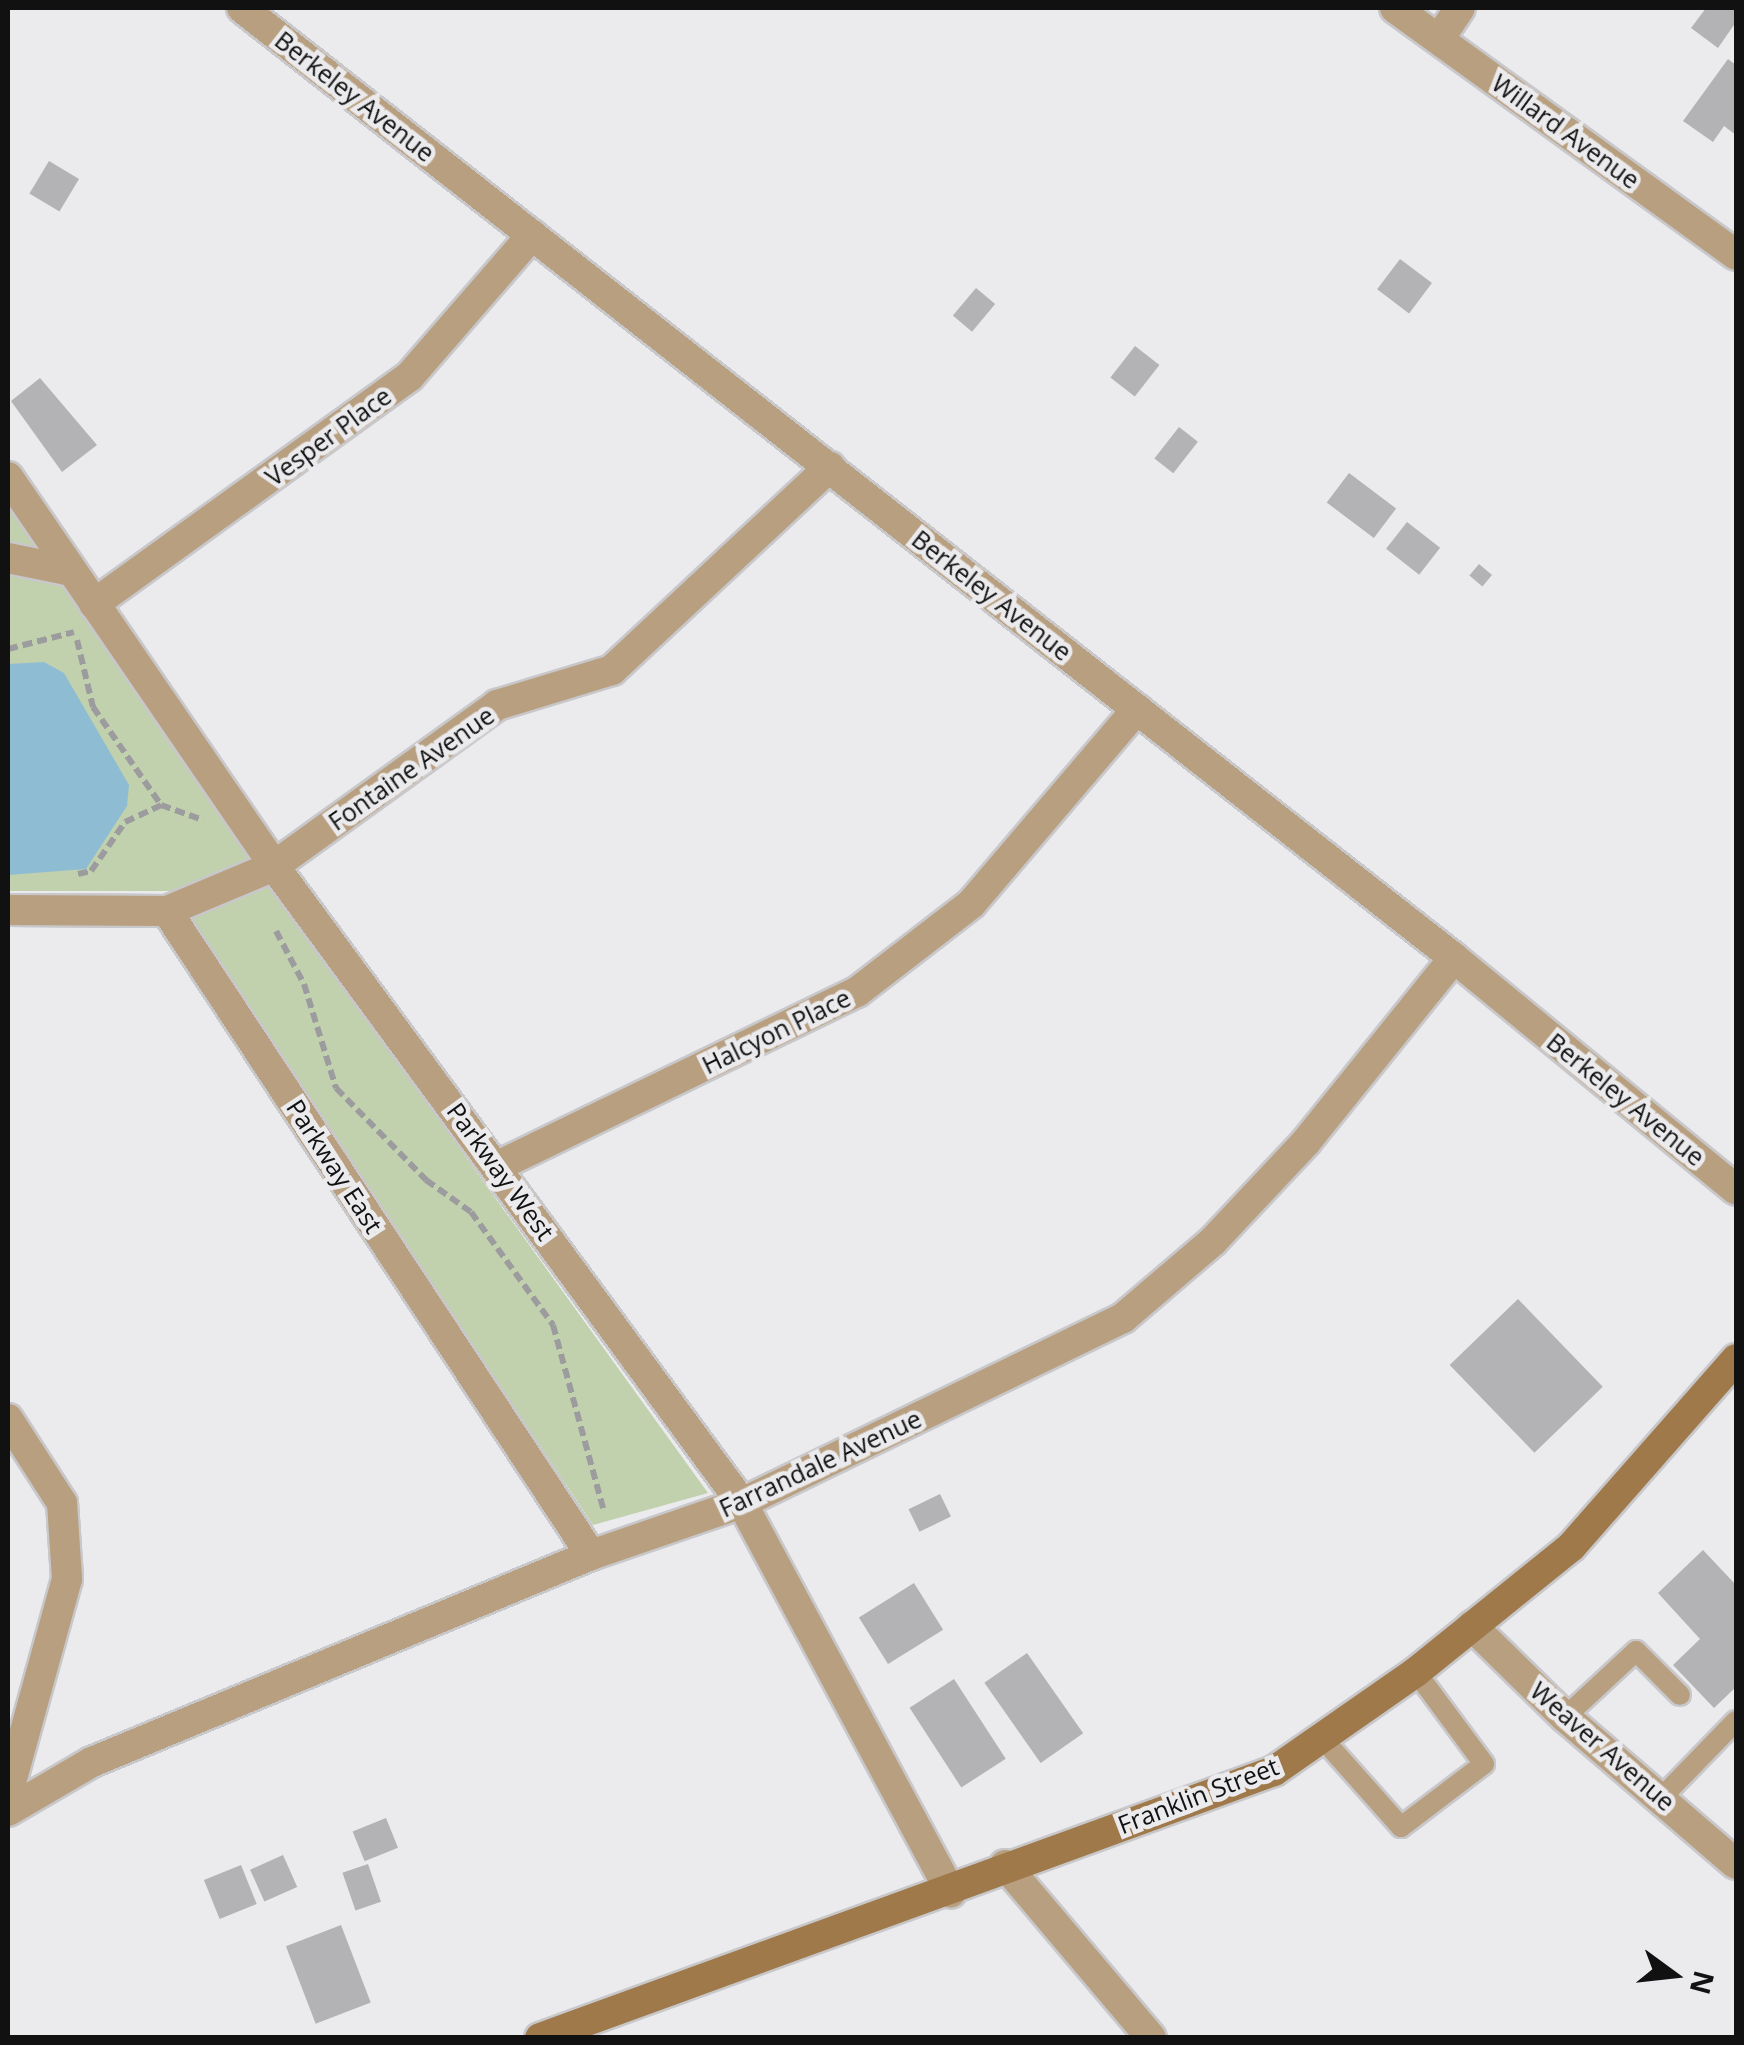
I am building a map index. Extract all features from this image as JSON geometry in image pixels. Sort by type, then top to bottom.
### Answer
[{"type":"main road","name":"Franklin Street","points":[[540,2038],[951,1893],[1005,1865],[1274,1771],[1416,1672],[1571,1547],[1736,1358]]},
{"type":"street","name":"Berkeley Avenue","points":[[242,8],[1454,958],[1736,1190]]},
{"type":"street","name":"Willard Avenue","points":[[1394,8],[1736,254]]},
{"type":"street","points":[[1439,39],[1460,8]]},
{"type":"street","name":"Vesper Place","points":[[90,617],[409,377],[532,235]]},
{"type":"street","name":"Fontaine Avenue","points":[[168,911],[260,872],[497,705],[612,670],[830,467]]},
{"type":"street","name":"Parkway West","points":[[8,477],[72,571],[90,617],[247,826],[260,872],[498,1166],[742,1503],[951,1893]]},
{"type":"street","points":[[8,558],[72,571]]},
{"type":"street","name":"Halcyon Place","points":[[498,1166],[857,992],[971,904],[1137,710]]},
{"type":"street","points":[[8,910],[168,911]]},
{"type":"street","name":"Parkway East","points":[[168,911],[601,1551]]},
{"type":"street","name":"Farrandale Avenue","points":[[8,1811],[92,1762],[601,1551],[742,1503],[1123,1318],[1213,1241],[1306,1142],[1454,958]]},
{"type":"street","points":[[8,1420],[62,1503],[67,1579],[8,1793]]},
{"type":"street","name":"Weaver Avenue","points":[[1472,1626],[1566,1717],[1736,1864]]},
{"type":"street","points":[[1005,1865],[1151,2038]]},
{"type":"lane","points":[[1566,1717],[1636,1651],[1680,1695]]},
{"type":"lane","points":[[1322,1738],[1401,1826],[1484,1764],[1416,1672]]},
{"type":"lane","points":[[1662,1797],[1736,1721]]},
{"type":"path","points":[[8,649],[90,617],[93,707],[161,805]]},
{"type":"path","points":[[73,875],[92,871],[125,822],[161,805],[247,826]]},
{"type":"path","points":[[260,872],[304,984],[336,1088],[426,1180],[471,1212],[553,1326],[592,1456],[601,1551]]},
{"type":"green space","points":[[8,506],[217,812],[708,1493],[593,1525],[170,891],[8,891]]},
{"type":"water","points":[[44,662],[64,673],[129,785],[127,806],[86,869],[8,875],[8,664]]},
{"type":"building","points":[[1706,8],[1736,8],[1736,22],[1718,48],[1691,28]]},
{"type":"building","points":[[1728,59],[1736,65],[1736,135],[1724,126],[1713,142],[1683,121]]},
{"type":"building","points":[[49,161],[79,179],[59,212],[29,194]]},
{"type":"building","points":[[1400,259],[1432,283],[1409,313],[1377,289]]},
{"type":"building","points":[[976,288],[995,304],[972,332],[953,316]]},
{"type":"building","points":[[1135,346],[1159,365],[1135,397],[1110,378]]},
{"type":"building","points":[[40,378],[97,445],[62,472],[11,401]]},
{"type":"building","points":[[1179,427],[1198,442],[1173,473],[1154,459]]},
{"type":"building","points":[[1349,473],[1396,509],[1374,538],[1327,503]]},
{"type":"building","points":[[1407,522],[1440,548],[1419,575],[1386,549]]},
{"type":"building","points":[[1479,564],[1492,575],[1482,586],[1469,575]]},
{"type":"building","points":[[1518,1299],[1603,1387],[1534,1453],[1450,1365]]},
{"type":"building","points":[[940,1494],[951,1516],[920,1532],[909,1509]]},
{"type":"building","points":[[1703,1550],[1736,1585],[1736,1687],[1714,1708],[1673,1665],[1700,1639],[1658,1593]]},
{"type":"building","points":[[914,1583],[943,1630],[888,1664],[859,1617]]},
{"type":"building","points":[[1027,1653],[1083,1733],[1041,1763],[984,1683]]},
{"type":"building","points":[[954,1679],[1006,1759],[961,1788],[910,1708]]},
{"type":"building","points":[[386,1818],[398,1848],[365,1861],[353,1831]]},
{"type":"building","points":[[283,1855],[297,1887],[264,1902],[250,1870]]},
{"type":"building","points":[[368,1864],[381,1902],[355,1911],[342,1873]]},
{"type":"building","points":[[241,1865],[257,1904],[220,1919],[204,1880]]},
{"type":"building","points":[[341,1925],[371,2002],[316,2024],[286,1946]]}]
